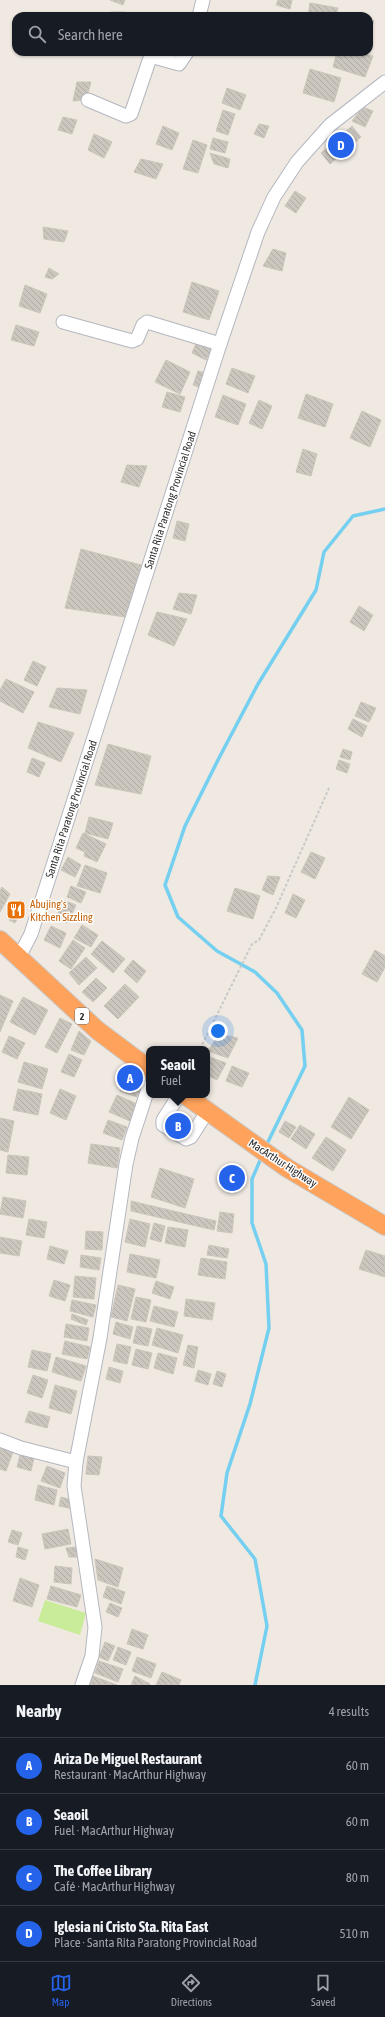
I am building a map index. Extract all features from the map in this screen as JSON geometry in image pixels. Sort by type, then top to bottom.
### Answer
[{"type":"highway","name":"2","points":[[0,940],[97,1030],[146,1068]]},
{"type":"highway","name":"MacArthur Highway","points":[[189,1098],[287,1168],[385,1226]]},
{"type":"street","points":[[200,12],[203,0]]},
{"type":"street","points":[[88,100],[126,116],[131,114],[150,58],[154,57],[179,64],[184,56]]},
{"type":"street","name":"Santa Rita Paratong Provincial Road","points":[[19,957],[32,934],[220,344],[247,262],[274,197],[297,162],[330,125],[385,82]]},
{"type":"street","points":[[63,322],[132,342],[137,339],[143,325],[147,322],[220,344]]},
{"type":"street","points":[[82,1685],[92,1656],[95,1627],[74,1486],[76,1462],[100,1338],[126,1164],[132,1138],[146,1095]]},
{"type":"street","points":[[177,1098],[163,1120],[163,1125],[186,1139],[190,1137],[207,1112]]},
{"type":"street","points":[[0,1440],[21,1448],[76,1462]]},
{"type":"path","points":[[201,1046],[252,944],[259,940],[276,908],[329,788]]},
{"type":"green space","points":[[45,1600],[86,1613],[80,1635],[38,1621]]},
{"type":"building","points":[[110,0],[125,0],[123,5]]},
{"type":"building","points":[[278,0],[292,0],[290,9],[276,5]]},
{"type":"building","points":[[310,3],[338,8],[337,12],[309,12]]},
{"type":"building","points":[[336,56],[373,56],[365,77],[333,67]]},
{"type":"building","points":[[310,69],[341,78],[334,102],[303,93]]},
{"type":"building","points":[[77,82],[91,82],[86,100],[73,101]]},
{"type":"building","points":[[227,88],[246,95],[240,110],[222,103]]},
{"type":"building","points":[[363,107],[373,111],[365,127],[352,121]]},
{"type":"building","points":[[223,110],[235,114],[228,135],[216,131]]},
{"type":"building","points":[[63,117],[77,120],[72,134],[58,130]]},
{"type":"building","points":[[259,124],[269,126],[264,138],[254,134]]},
{"type":"building","points":[[163,126],[179,133],[172,150],[156,144]]},
{"type":"building","points":[[352,126],[361,137],[330,164],[321,153]]},
{"type":"building","points":[[94,134],[112,142],[104,158],[88,150]]},
{"type":"building","points":[[213,138],[228,142],[225,153],[210,149]]},
{"type":"building","points":[[193,140],[207,145],[198,173],[183,169]]},
{"type":"building","points":[[210,153],[230,159],[228,168],[214,164]]},
{"type":"building","points":[[141,159],[163,164],[156,179],[134,172]]},
{"type":"building","points":[[295,191],[306,198],[296,213],[285,206]]},
{"type":"building","points":[[43,227],[68,231],[64,242],[44,239]]},
{"type":"building","points":[[273,249],[286,253],[282,271],[263,266]]},
{"type":"building","points":[[49,268],[59,274],[52,279],[45,277]]},
{"type":"building","points":[[192,282],[219,291],[209,320],[183,312]]},
{"type":"building","points":[[25,285],[47,294],[40,313],[19,306]]},
{"type":"building","points":[[16,325],[39,332],[34,346],[11,340]]},
{"type":"building","points":[[197,341],[212,347],[206,360],[192,353]]},
{"type":"building","points":[[166,360],[190,372],[180,394],[155,382]]},
{"type":"building","points":[[232,368],[255,376],[248,393],[226,384]]},
{"type":"building","points":[[198,371],[206,373],[201,388],[193,385]]},
{"type":"building","points":[[167,392],[185,397],[180,412],[162,407]]},
{"type":"building","points":[[306,394],[333,404],[325,427],[298,418]]},
{"type":"building","points":[[223,395],[246,404],[238,425],[215,417]]},
{"type":"building","points":[[259,400],[272,406],[262,429],[249,423]]},
{"type":"building","points":[[362,411],[381,420],[370,447],[350,438]]},
{"type":"building","points":[[303,449],[317,454],[311,476],[296,472]]},
{"type":"building","points":[[127,465],[147,466],[139,487],[121,482]]},
{"type":"building","points":[[177,521],[189,524],[185,541],[173,538]]},
{"type":"building","points":[[81,549],[141,565],[125,617],[65,608]]},
{"type":"building","points":[[179,593],[197,595],[191,614],[173,609]]},
{"type":"building","points":[[359,606],[373,615],[364,631],[350,622]]},
{"type":"building","points":[[157,612],[187,619],[174,646],[148,635]]},
{"type":"building","points":[[33,661],[46,667],[37,686],[24,680]]},
{"type":"building","points":[[6,679],[34,692],[23,713],[0,701],[0,690]]},
{"type":"building","points":[[57,688],[87,690],[80,714],[49,707]]},
{"type":"building","points":[[361,702],[376,708],[369,722],[355,716]]},
{"type":"building","points":[[353,719],[367,726],[362,737],[348,729]]},
{"type":"building","points":[[38,722],[74,733],[61,762],[28,748]]},
{"type":"building","points":[[108,744],[151,756],[141,794],[95,785]]},
{"type":"building","points":[[343,749],[352,752],[350,760],[340,757]]},
{"type":"building","points":[[32,758],[45,763],[39,777],[27,772]]},
{"type":"building","points":[[339,760],[350,764],[347,773],[336,769]]},
{"type":"building","points":[[89,817],[113,823],[108,839],[85,833]]},
{"type":"building","points":[[83,833],[106,844],[97,862],[84,856],[85,852],[76,848]]},
{"type":"building","points":[[311,852],[325,858],[315,879],[301,872]]},
{"type":"building","points":[[68,857],[81,865],[75,877],[61,870]]},
{"type":"building","points":[[85,865],[107,873],[100,893],[77,886]]},
{"type":"building","points":[[268,876],[280,877],[273,895],[262,890]]},
{"type":"building","points":[[71,886],[86,892],[81,903],[67,897]]},
{"type":"building","points":[[2,887],[10,894],[0,912],[0,891]]},
{"type":"building","points":[[235,888],[260,896],[253,919],[227,911]]},
{"type":"building","points":[[293,894],[305,900],[296,918],[285,913]]},
{"type":"building","points":[[20,900],[25,903],[15,923],[9,920]]},
{"type":"building","points":[[63,900],[76,905],[68,923],[56,918]]},
{"type":"building","points":[[82,925],[98,935],[91,947],[74,938]]},
{"type":"building","points":[[51,926],[66,933],[60,948],[44,940]]},
{"type":"building","points":[[73,940],[85,948],[71,969],[59,961]]},
{"type":"building","points":[[102,941],[125,959],[113,973],[91,954]]},
{"type":"building","points":[[375,950],[385,956],[385,967],[377,982],[362,974]]},
{"type":"building","points":[[86,957],[97,968],[79,985],[69,973]]},
{"type":"building","points":[[133,960],[146,971],[137,983],[124,971]]},
{"type":"building","points":[[96,978],[107,988],[93,1002],[82,992]]},
{"type":"building","points":[[125,984],[139,997],[118,1019],[104,1006]]},
{"type":"building","points":[[0,995],[13,1001],[0,1032]]},
{"type":"building","points":[[23,997],[48,1010],[35,1035],[10,1022]]},
{"type":"building","points":[[60,1018],[72,1024],[57,1053],[45,1047]]},
{"type":"building","points":[[79,1031],[91,1041],[84,1055],[71,1050]]},
{"type":"building","points":[[219,1034],[238,1038],[228,1058],[210,1052],[210,1048]]},
{"type":"building","points":[[9,1036],[25,1043],[17,1059],[2,1052]]},
{"type":"building","points":[[69,1054],[82,1060],[74,1077],[61,1072]]},
{"type":"building","points":[[210,1057],[226,1063],[217,1080],[210,1076]]},
{"type":"building","points":[[24,1062],[48,1069],[42,1089],[18,1082]]},
{"type":"building","points":[[232,1066],[249,1073],[242,1087],[226,1081]]},
{"type":"building","points":[[126,1075],[143,1082],[137,1097],[120,1091]]},
{"type":"building","points":[[18,1089],[42,1094],[38,1115],[13,1110]]},
{"type":"building","points":[[60,1089],[76,1096],[66,1120],[50,1113]]},
{"type":"building","points":[[117,1095],[137,1104],[130,1121],[109,1112]]},
{"type":"building","points":[[349,1097],[369,1110],[351,1139],[331,1127]]},
{"type":"building","points":[[0,1118],[14,1121],[8,1152],[0,1150]]},
{"type":"building","points":[[108,1120],[127,1127],[122,1140],[103,1133]]},
{"type":"building","points":[[285,1121],[296,1127],[289,1138],[279,1132]]},
{"type":"building","points":[[300,1125],[315,1134],[306,1149],[291,1139]]},
{"type":"building","points":[[326,1137],[346,1150],[333,1171],[312,1158]]},
{"type":"building","points":[[91,1144],[120,1148],[117,1168],[88,1163]]},
{"type":"building","points":[[8,1155],[29,1157],[27,1175],[6,1173]]},
{"type":"building","points":[[160,1168],[194,1179],[185,1208],[151,1197]]},
{"type":"building","points":[[3,1197],[26,1201],[23,1218],[0,1214]]},
{"type":"building","points":[[131,1201],[216,1221],[214,1230],[131,1211]]},
{"type":"building","points":[[220,1212],[234,1214],[232,1233],[217,1231]]},
{"type":"building","points":[[29,1219],[47,1222],[44,1238],[26,1235]]},
{"type":"building","points":[[130,1219],[150,1224],[145,1247],[125,1242]]},
{"type":"building","points":[[154,1223],[165,1226],[161,1242],[150,1239]]},
{"type":"building","points":[[168,1227],[188,1230],[185,1247],[165,1243]]},
{"type":"building","points":[[86,1231],[103,1232],[102,1250],[85,1249]]},
{"type":"building","points":[[0,1237],[22,1241],[19,1256],[0,1253]]},
{"type":"building","points":[[209,1245],[229,1249],[227,1258],[207,1255]]},
{"type":"building","points":[[50,1246],[68,1251],[64,1264],[47,1259]]},
{"type":"building","points":[[366,1250],[385,1256],[385,1277],[359,1269]]},
{"type":"building","points":[[130,1254],[160,1260],[156,1278],[127,1272]]},
{"type":"building","points":[[81,1255],[101,1258],[99,1270],[80,1267]]},
{"type":"building","points":[[201,1258],[227,1262],[225,1279],[198,1275]]},
{"type":"building","points":[[75,1276],[96,1278],[94,1299],[73,1297]]},
{"type":"building","points":[[54,1280],[70,1285],[65,1301],[49,1296]]},
{"type":"building","points":[[156,1281],[174,1287],[170,1299],[152,1293]]},
{"type":"building","points":[[118,1285],[135,1289],[127,1321],[111,1317]]},
{"type":"building","points":[[136,1297],[151,1300],[146,1322],[131,1319]]},
{"type":"building","points":[[186,1299],[215,1303],[212,1320],[184,1316]]},
{"type":"building","points":[[72,1300],[96,1305],[93,1317],[70,1311]]},
{"type":"building","points":[[154,1306],[178,1312],[174,1327],[150,1321]]},
{"type":"building","points":[[72,1314],[88,1320],[86,1325],[71,1319]]},
{"type":"building","points":[[116,1322],[133,1327],[130,1339],[113,1334]]},
{"type":"building","points":[[66,1324],[89,1328],[87,1341],[64,1337]]},
{"type":"building","points":[[137,1326],[152,1329],[148,1346],[133,1343]]},
{"type":"building","points":[[157,1328],[183,1335],[178,1353],[152,1345]]},
{"type":"building","points":[[65,1341],[90,1347],[87,1359],[62,1354]]},
{"type":"building","points":[[117,1344],[131,1347],[127,1364],[113,1361]]},
{"type":"building","points":[[188,1345],[198,1347],[194,1368],[183,1365]]},
{"type":"building","points":[[136,1349],[152,1353],[148,1369],[132,1365]]},
{"type":"building","points":[[32,1350],[51,1354],[47,1371],[28,1367]]},
{"type":"building","points":[[158,1353],[177,1358],[173,1374],[154,1368]]},
{"type":"building","points":[[56,1357],[86,1366],[81,1381],[52,1372]]},
{"type":"building","points":[[109,1367],[123,1371],[120,1383],[106,1379]]},
{"type":"building","points":[[198,1370],[211,1374],[208,1385],[195,1381]]},
{"type":"building","points":[[217,1371],[226,1374],[222,1387],[213,1384]]},
{"type":"building","points":[[33,1375],[48,1380],[42,1398],[27,1393]]},
{"type":"building","points":[[55,1385],[77,1391],[71,1414],[49,1408]]},
{"type":"building","points":[[29,1411],[50,1417],[47,1428],[25,1422]]},
{"type":"building","points":[[0,1448],[13,1452],[6,1471],[0,1469]]},
{"type":"building","points":[[20,1455],[34,1458],[31,1471],[17,1467]]},
{"type":"building","points":[[88,1456],[102,1457],[99,1475],[86,1474]]},
{"type":"building","points":[[47,1466],[65,1473],[60,1488],[41,1481]]},
{"type":"building","points":[[38,1485],[57,1490],[54,1505],[35,1500]]},
{"type":"building","points":[[61,1497],[72,1500],[73,1509],[59,1506]]},
{"type":"building","points":[[68,1529],[71,1544],[45,1549],[42,1534]]},
{"type":"building","points":[[12,1530],[22,1533],[18,1545],[8,1542]]},
{"type":"building","points":[[18,1547],[28,1550],[25,1560],[16,1557]]},
{"type":"building","points":[[76,1547],[77,1557],[69,1557],[66,1548]]},
{"type":"building","points":[[95,1559],[123,1568],[118,1587],[98,1580]]},
{"type":"building","points":[[55,1566],[72,1568],[71,1584],[54,1582]]},
{"type":"building","points":[[20,1578],[39,1585],[32,1607],[13,1601]]},
{"type":"building","points":[[51,1586],[81,1595],[77,1607],[47,1599]]},
{"type":"building","points":[[107,1586],[125,1592],[121,1604],[103,1597]]},
{"type":"building","points":[[110,1603],[122,1608],[118,1617],[106,1612]]},
{"type":"building","points":[[132,1629],[148,1635],[143,1649],[127,1644]]},
{"type":"building","points":[[105,1642],[115,1646],[108,1661],[99,1657]]},
{"type":"building","points":[[118,1647],[131,1652],[126,1665],[113,1660]]},
{"type":"building","points":[[137,1657],[156,1664],[151,1678],[132,1671]]},
{"type":"building","points":[[99,1661],[123,1669],[118,1682],[95,1673]]},
{"type":"building","points":[[162,1672],[181,1680],[179,1685],[156,1685]]},
{"type":"building","points":[[93,1676],[117,1685],[90,1685]]},
{"type":"building","points":[[135,1676],[150,1684],[150,1685],[131,1685]]},
{"type":"waterway","points":[[266,1146],[305,1066],[302,1030],[277,993],[255,972],[217,951],[178,917],[165,885],[185,826],[219,758],[258,684],[316,590],[324,552],[353,516],[385,509]]},
{"type":"waterway","points":[[255,1685],[267,1626],[255,1559],[221,1516],[227,1473],[250,1404],[269,1328],[266,1264],[252,1223],[252,1179],[262,1156]]},
{"type":"place","name":"Iglesia ni Cristo Sta. Rita East","points":[[341,145]]},
{"type":"place","name":"Abujing's Kitchen Sizzling","points":[[16,910]]},
{"type":"place","name":"Ariza De Miguel Restaurant","points":[[130,1078]]},
{"type":"place","name":"Seaoil","points":[[178,1126]]},
{"type":"place","name":"The Coffee Library","points":[[232,1178]]}]
